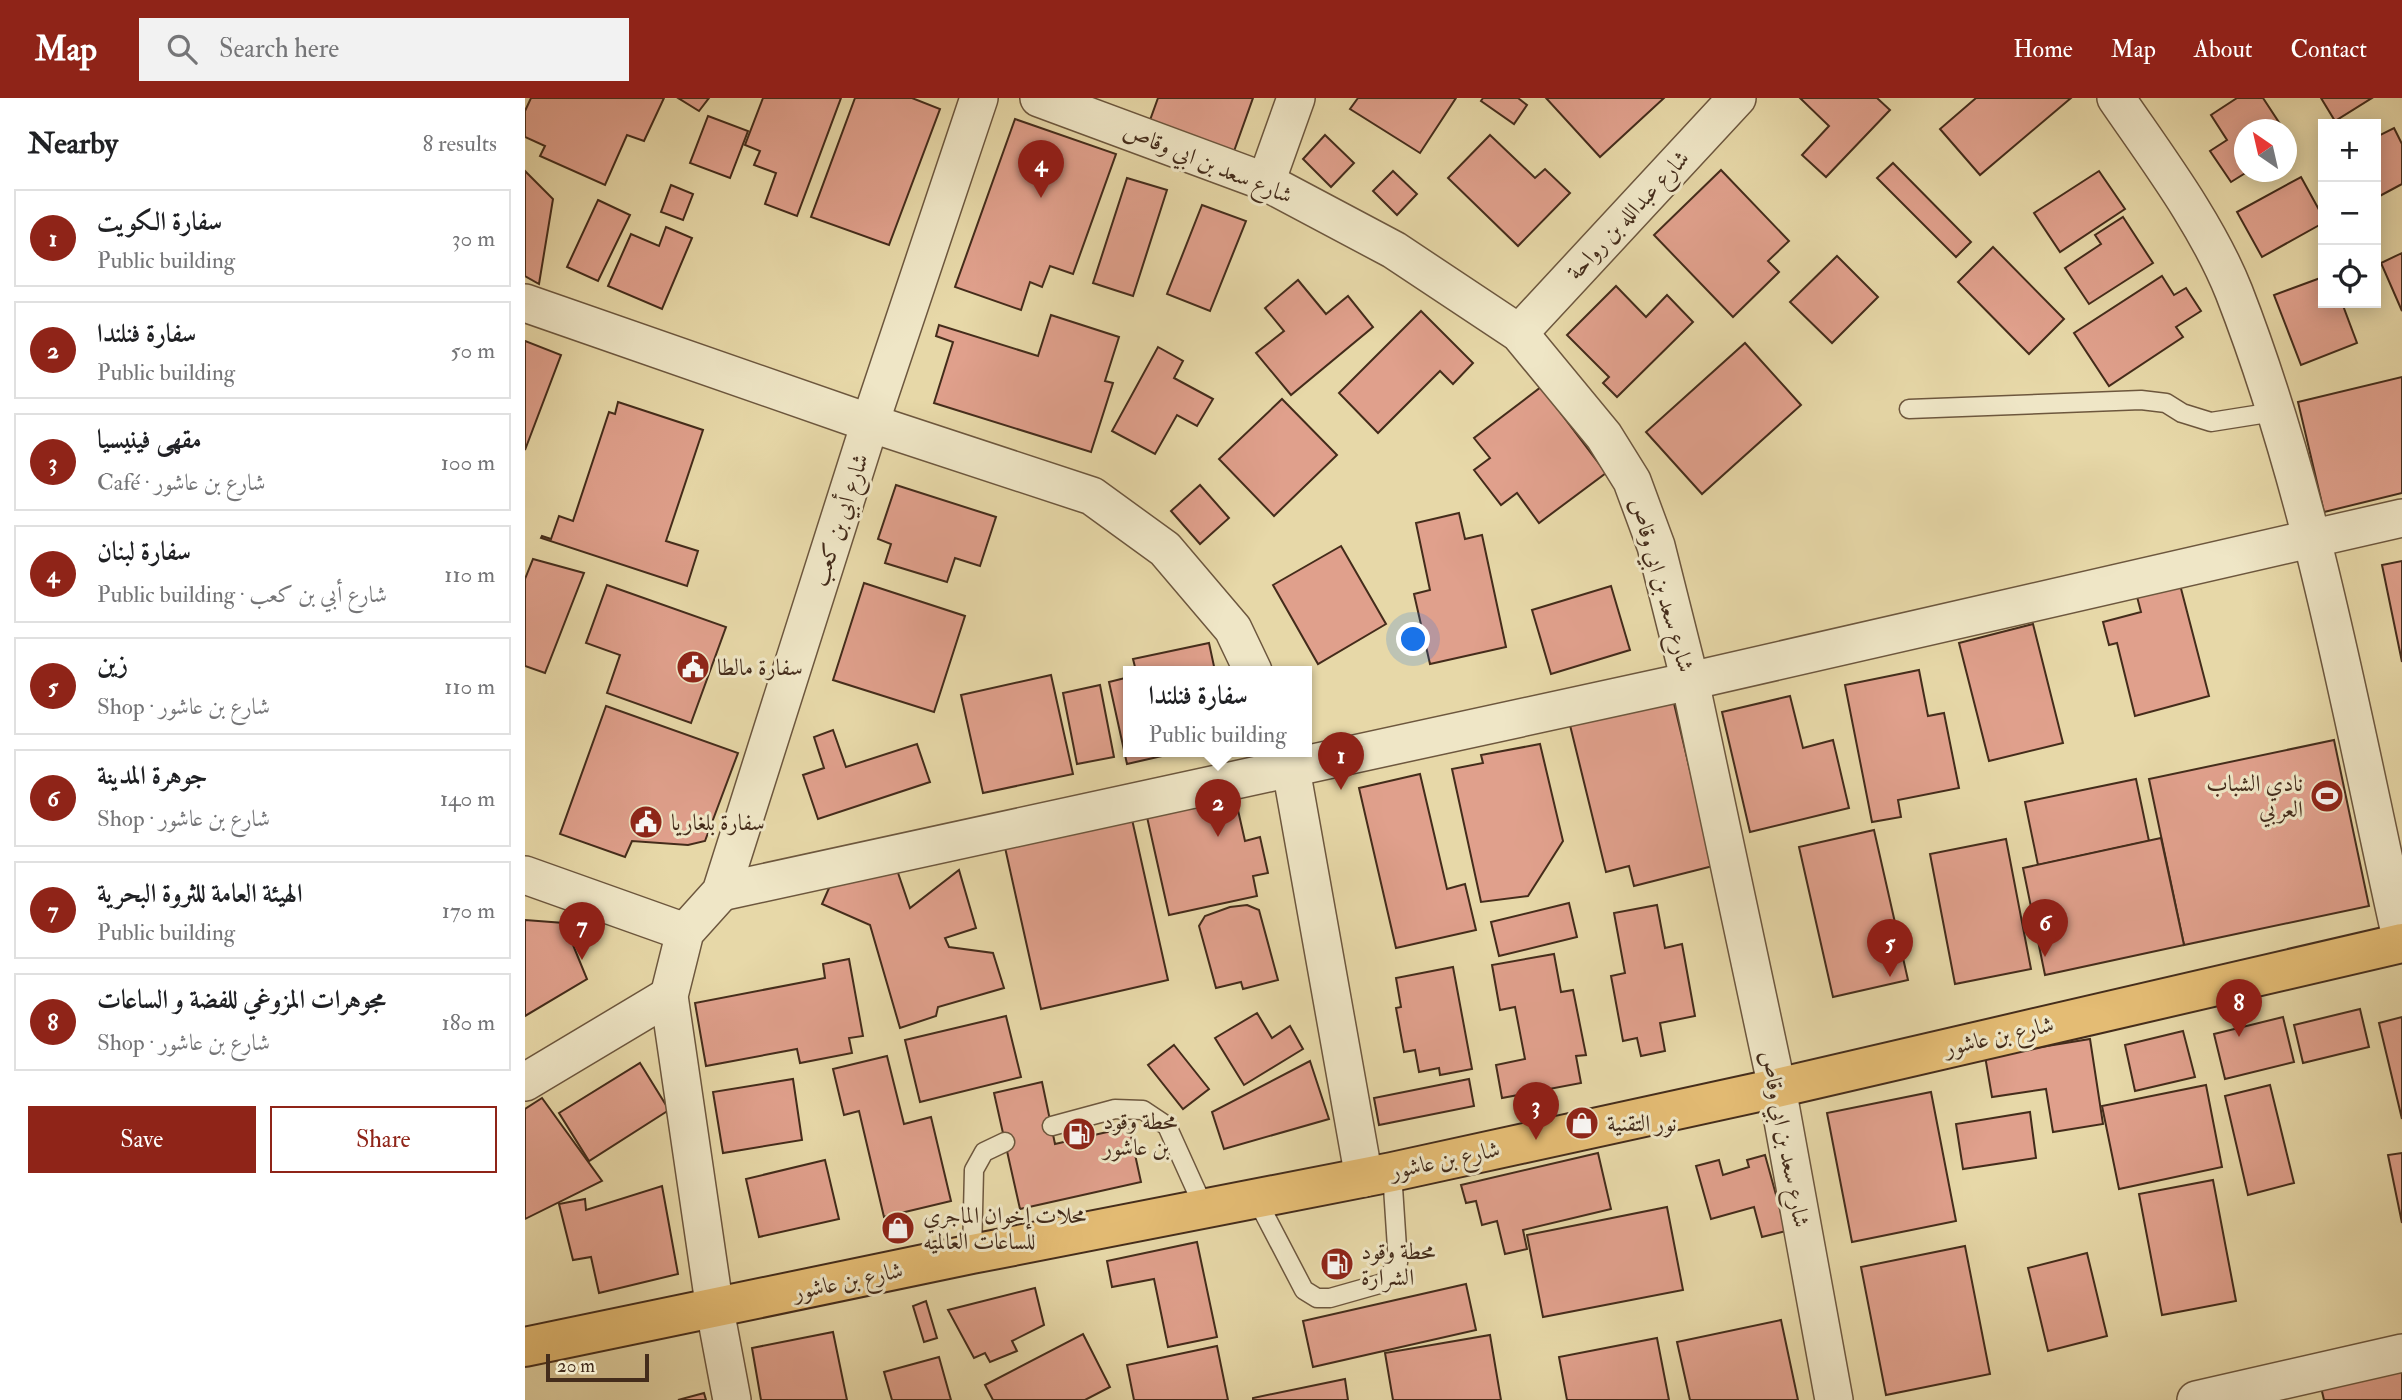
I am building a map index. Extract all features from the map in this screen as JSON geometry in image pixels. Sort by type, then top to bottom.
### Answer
[{"type":"main road","name":"شارع بن عاشور","points":[[525,1347],[715,1310],[972,1254],[1378,1175],[1777,1088],[2402,943]]},
{"type":"street","name":"شارع أبي بن كعب","points":[[685,932],[721,892],[870,424],[979,98]]},
{"type":"street","name":"شارع سعد بن ابي وقاص","points":[[1039,98],[1266,182],[1394,250],[1519,333],[1604,436],[1632,481],[1656,546],[1690,681],[1777,1088],[1834,1400]]},
{"type":"street","points":[[1266,182],[1296,98]]},
{"type":"street","name":"شارع عبدالله بن رواحة","points":[[1519,333],[1737,98]]},
{"type":"street","points":[[2116,98],[2182,195],[2233,290],[2274,412],[2311,538],[2402,943]]},
{"type":"street","points":[[525,303],[870,424],[1093,496],[1165,549],[1233,629],[1252,666]]},
{"type":"street","points":[[1312,755],[1690,681],[2402,518]]},
{"type":"street","points":[[721,892],[1288,760],[1378,1175]]},
{"type":"street","points":[[525,875],[685,932],[669,996],[715,1310],[732,1400]]},
{"type":"street","points":[[525,1082],[669,996]]},
{"type":"street","points":[[2196,1400],[2402,1353]]},
{"type":"lane","points":[[1909,409],[2141,400],[2165,402],[2182,413],[2211,422],[2274,412]]},
{"type":"lane","points":[[1052,1126],[1115,1109],[1143,1110],[1167,1126],[1205,1210]]},
{"type":"lane","points":[[972,1254],[974,1170],[984,1152],[1005,1142]]},
{"type":"lane","points":[[1257,1200],[1304,1290],[1317,1298],[1330,1298],[1383,1283],[1398,1263],[1378,1175]]},
{"type":"building","points":[[531,98],[664,98],[644,141],[627,135],[605,185],[540,156],[545,146],[525,137],[525,111]]},
{"type":"building","points":[[678,98],[709,98],[699,111]]},
{"type":"building","points":[[763,98],[841,98],[797,216],[765,204],[776,173],[754,165],[760,151],[745,145]]},
{"type":"building","points":[[855,98],[912,98],[940,109],[889,245],[811,217]]},
{"type":"building","points":[[1158,98],[1253,98],[1233,154],[1149,123]]},
{"type":"building","points":[[1358,98],[1456,98],[1420,153],[1350,109]]},
{"type":"building","points":[[1483,98],[1518,98],[1527,105],[1514,124],[1481,101]]},
{"type":"building","points":[[1546,98],[1664,98],[1600,157]]},
{"type":"building","points":[[1800,98],[1877,98],[1890,110],[1826,177],[1802,155],[1829,126]]},
{"type":"building","points":[[1976,98],[2071,98],[1980,175],[1940,129]]},
{"type":"building","points":[[2237,98],[2263,98],[2277,119],[2234,119],[2234,180],[2231,182],[2210,151],[2227,140],[2211,115]]},
{"type":"building","points":[[2321,98],[2372,98],[2338,119],[2334,119]]},
{"type":"building","points":[[708,116],[748,131],[730,178],[690,163]]},
{"type":"building","points":[[1015,119],[1116,154],[1073,274],[1050,266],[1042,287],[1030,282],[1021,310],[955,287]]},
{"type":"building","points":[[2394,128],[2402,144],[2402,184],[2381,195],[2381,182],[2381,134]]},
{"type":"building","points":[[1325,135],[1354,163],[1331,187],[1303,159]]},
{"type":"building","points":[[1490,135],[1535,178],[1545,169],[1570,193],[1518,246],[1448,178]]},
{"type":"building","points":[[1893,163],[1971,242],[1956,257],[1877,178]]},
{"type":"building","points":[[1721,170],[1789,241],[1768,261],[1779,272],[1733,317],[1654,235]]},
{"type":"building","points":[[525,171],[553,199],[539,284],[525,276]]},
{"type":"building","points":[[1393,171],[1417,194],[1397,215],[1373,191]]},
{"type":"building","points":[[2099,171],[2125,209],[2060,252],[2034,213]]},
{"type":"building","points":[[2301,177],[2318,208],[2318,226],[2262,257],[2237,212],[2292,182],[2297,182]]},
{"type":"building","points":[[1127,178],[1167,190],[1133,296],[1093,283]]},
{"type":"building","points":[[671,185],[693,194],[683,220],[661,212]]},
{"type":"building","points":[[598,200],[630,215],[598,281],[567,267]]},
{"type":"building","points":[[1202,205],[1246,221],[1210,311],[1167,294]]},
{"type":"building","points":[[2123,217],[2153,263],[2089,304],[2065,268],[2101,244],[2095,235]]},
{"type":"building","points":[[666,227],[692,238],[662,309],[608,286],[631,234],[659,246]]},
{"type":"building","points":[[1993,247],[2064,319],[2029,354],[1958,282]]},
{"type":"building","points":[[2402,253],[2402,311],[2381,263]]},
{"type":"building","points":[[1837,256],[1878,297],[1832,343],[1790,302]]},
{"type":"building","points":[[2162,276],[2174,295],[2186,288],[2201,311],[2176,327],[2183,337],[2109,386],[2074,333]]},
{"type":"building","points":[[2318,279],[2318,308],[2344,308],[2357,343],[2301,365],[2274,295]]},
{"type":"building","points":[[1298,280],[1326,314],[1348,296],[1373,327],[1291,395],[1256,353],[1284,331],[1265,308]]},
{"type":"building","points":[[1616,286],[1646,317],[1667,295],[1693,322],[1617,397],[1603,383],[1609,377],[1567,335]]},
{"type":"building","points":[[1421,311],[1473,363],[1453,384],[1440,371],[1378,433],[1339,393]]},
{"type":"building","points":[[1051,315],[1119,337],[1105,381],[1113,383],[1091,452],[934,403],[953,342],[936,336],[939,325],[1038,356]]},
{"type":"building","points":[[525,341],[561,355],[525,450]]},
{"type":"building","points":[[1745,343],[1801,405],[1702,494],[1646,432]]},
{"type":"building","points":[[1158,347],[1183,361],[1174,378],[1213,399],[1197,426],[1177,415],[1155,454],[1112,431]]},
{"type":"building","points":[[2402,377],[2402,493],[2324,512],[2298,402]]},
{"type":"building","points":[[1541,387],[1606,473],[1539,523],[1517,493],[1501,505],[1474,470],[1490,458],[1474,438]]},
{"type":"building","points":[[1282,399],[1337,455],[1274,516],[1219,459]]},
{"type":"building","points":[[618,402],[703,430],[666,541],[698,551],[687,586],[541,538],[551,539],[559,516],[573,521],[609,412],[615,414]]},
{"type":"building","points":[[896,485],[996,517],[980,566],[955,558],[947,582],[885,563],[891,544],[878,539]]},
{"type":"building","points":[[1200,485],[1229,518],[1200,544],[1171,511]]},
{"type":"building","points":[[1459,513],[1465,539],[1482,535],[1506,647],[1430,664],[1414,594],[1430,590],[1416,523]]},
{"type":"building","points":[[1341,546],[1386,624],[1318,664],[1273,585]]},
{"type":"building","points":[[533,559],[584,573],[545,673],[525,666],[525,579]]},
{"type":"building","points":[[2402,561],[2402,662],[2382,565]]},
{"type":"building","points":[[2178,577],[2209,696],[2135,716],[2117,643],[2109,645],[2103,622],[2141,612],[2135,589]]},
{"type":"building","points":[[864,583],[965,616],[934,712],[833,680]]},
{"type":"building","points":[[607,585],[726,627],[691,723],[607,693],[620,655],[586,643]]},
{"type":"building","points":[[1611,586],[1630,650],[1551,674],[1532,610]]},
{"type":"building","points":[[2033,624],[2063,743],[1989,761],[1959,643]]},
{"type":"building","points":[[1209,643],[1214,666],[1135,666],[1133,659]]},
{"type":"building","points":[[1919,670],[1928,716],[1944,713],[1959,788],[1898,800],[1901,817],[1872,822],[1845,685]]},
{"type":"building","points":[[1051,675],[1073,774],[983,793],[961,695]]},
{"type":"building","points":[[1123,678],[1123,746],[1109,682]]},
{"type":"building","points":[[1100,685],[1114,757],[1077,764],[1063,693]]},
{"type":"building","points":[[1671,691],[1713,866],[1634,886],[1629,866],[1606,872],[1568,717]]},
{"type":"building","points":[[1790,696],[1803,748],[1833,740],[1849,808],[1750,832],[1722,712]]},
{"type":"building","points":[[606,706],[738,753],[705,841],[688,845],[632,841],[625,857],[560,834]]},
{"type":"building","points":[[833,730],[846,767],[917,744],[930,782],[818,819],[803,775],[824,768],[814,737]]},
{"type":"building","points":[[2334,740],[2369,906],[2184,945],[2149,779]]},
{"type":"building","points":[[1540,744],[1563,841],[1528,896],[1481,902],[1452,769],[1483,763],[1481,755]]},
{"type":"building","points":[[1125,757],[1158,757],[1127,764]]},
{"type":"building","points":[[1420,774],[1447,889],[1465,884],[1476,930],[1396,948],[1359,788]]},
{"type":"building","points":[[2136,779],[2149,841],[2038,865],[2025,802]]},
{"type":"building","points":[[1235,797],[1245,841],[1260,837],[1268,873],[1253,876],[1257,896],[1169,915],[1147,817]]},
{"type":"building","points":[[1129,806],[1168,980],[1041,1009],[1002,834]]},
{"type":"building","points":[[1874,830],[1908,980],[1833,997],[1799,847]]},
{"type":"building","points":[[2161,838],[2184,945],[2045,975],[2023,868]]},
{"type":"building","points":[[2006,839],[2031,969],[1955,984],[1930,854]]},
{"type":"building","points":[[896,867],[910,908],[959,870],[976,928],[945,938],[949,947],[993,953],[1004,988],[938,1007],[936,1016],[900,1028],[870,925],[822,904],[833,879]]},
{"type":"building","points":[[1569,903],[1577,937],[1499,956],[1491,922]]},
{"type":"building","points":[[1247,905],[1259,910],[1278,980],[1243,989],[1241,982],[1216,988],[1199,926],[1205,916],[1230,907]]},
{"type":"building","points":[[1657,905],[1665,948],[1682,944],[1695,1016],[1660,1023],[1665,1051],[1641,1056],[1637,1038],[1623,1041],[1611,976],[1625,973],[1614,913]]},
{"type":"building","points":[[525,920],[564,923],[587,979],[525,1016]]},
{"type":"building","points":[[1554,954],[1561,992],[1573,990],[1586,1055],[1576,1056],[1581,1083],[1502,1098],[1496,1065],[1525,1059],[1515,1007],[1500,1010],[1492,965]]},
{"type":"building","points":[[849,959],[863,1036],[849,1038],[852,1053],[800,1063],[797,1049],[706,1066],[695,1003],[825,978],[823,964]]},
{"type":"building","points":[[1453,967],[1472,1069],[1440,1075],[1439,1068],[1419,1072],[1415,1050],[1404,1052],[1396,1008],[1401,1007],[1396,978]]},
{"type":"building","points":[[2360,1009],[2369,1047],[2303,1063],[2294,1025]]},
{"type":"building","points":[[1257,1013],[1272,1038],[1290,1026],[1303,1049],[1244,1085],[1215,1038]]},
{"type":"building","points":[[1006,1016],[1021,1077],[920,1102],[905,1040]]},
{"type":"building","points":[[2283,1017],[2294,1062],[2225,1079],[2214,1034]]},
{"type":"building","points":[[2402,1017],[2402,1119],[2379,1023]]},
{"type":"building","points":[[2183,1031],[2195,1077],[2135,1091],[2125,1045]]},
{"type":"building","points":[[2090,1039],[2103,1124],[2053,1132],[2046,1089],[1992,1097],[1985,1056]]},
{"type":"building","points":[[1174,1045],[1209,1089],[1183,1109],[1148,1065]]},
{"type":"building","points":[[887,1056],[904,1124],[931,1117],[951,1201],[884,1217],[859,1111],[844,1115],[833,1069]]},
{"type":"building","points":[[1310,1061],[1329,1119],[1224,1149],[1212,1112]]},
{"type":"building","points":[[640,1063],[669,1110],[589,1161],[559,1113]]},
{"type":"building","points":[[793,1079],[802,1140],[723,1153],[713,1092]]},
{"type":"building","points":[[1469,1079],[1474,1106],[1379,1125],[1374,1098]]},
{"type":"building","points":[[1042,1082],[1055,1144],[1129,1127],[1141,1182],[1020,1209],[994,1093]]},
{"type":"building","points":[[2206,1085],[2222,1167],[2119,1189],[2102,1106]]},
{"type":"building","points":[[2270,1085],[2294,1183],[2248,1195],[2225,1096]]},
{"type":"building","points":[[1931,1092],[1956,1221],[1852,1242],[1827,1113]]},
{"type":"building","points":[[542,1098],[602,1181],[525,1219],[525,1109]]},
{"type":"building","points":[[2030,1112],[2036,1158],[1963,1169],[1956,1124]]},
{"type":"building","points":[[1598,1153],[1611,1209],[1523,1230],[1527,1249],[1505,1254],[1497,1221],[1482,1225],[1476,1201],[1466,1203],[1461,1185]]},
{"type":"building","points":[[2402,1153],[2402,1223],[2388,1155]]},
{"type":"building","points":[[1765,1155],[1786,1231],[1762,1237],[1754,1207],[1711,1219],[1696,1166],[1719,1160],[1723,1175],[1749,1167],[1747,1160]]},
{"type":"building","points":[[825,1160],[839,1219],[759,1237],[746,1179]]},
{"type":"building","points":[[2213,1180],[2236,1301],[2162,1315],[2139,1194]]},
{"type":"building","points":[[662,1186],[678,1274],[599,1293],[591,1257],[573,1260],[559,1204],[585,1199],[586,1210]]},
{"type":"building","points":[[1667,1207],[1683,1290],[1543,1317],[1527,1235]]},
{"type":"building","points":[[1197,1242],[1217,1337],[1168,1347],[1154,1279],[1112,1287],[1107,1261]]},
{"type":"building","points":[[1965,1246],[1990,1374],[1886,1395],[1861,1267]]},
{"type":"building","points":[[2087,1253],[2107,1336],[2048,1351],[2028,1268]]},
{"type":"building","points":[[1466,1284],[1476,1330],[1313,1367],[1303,1321]]},
{"type":"building","points":[[1035,1288],[1044,1325],[1012,1341],[1017,1351],[990,1362],[985,1353],[974,1358],[948,1310]]},
{"type":"building","points":[[926,1301],[937,1338],[924,1342],[913,1306]]},
{"type":"building","points":[[1781,1320],[1798,1400],[1690,1400],[1677,1342]]},
{"type":"building","points":[[833,1332],[847,1400],[761,1400],[752,1348]]},
{"type":"building","points":[[1083,1334],[1110,1387],[1085,1400],[993,1400],[985,1385]]},
{"type":"building","points":[[1490,1335],[1501,1400],[1393,1400],[1385,1353]]},
{"type":"building","points":[[1657,1338],[1669,1400],[1567,1400],[1559,1357]]},
{"type":"building","points":[[1217,1346],[1228,1400],[1134,1400],[1127,1365]]},
{"type":"building","points":[[939,1357],[951,1400],[892,1400],[884,1372]]},
{"type":"building","points":[[2402,1367],[2402,1400],[2324,1400],[2320,1383]]},
{"type":"building","points":[[1345,1379],[1348,1400],[1253,1400],[1253,1398]]},
{"type":"building","points":[[704,1393],[706,1400],[678,1400]]},
{"type":"place","name":"سفارة لبنان","points":[[1041,198]]},
{"type":"place","name":"سفارة مالطا","points":[[693,667]]},
{"type":"place","name":"سفارة الكويت","points":[[1341,790]]},
{"type":"place","name":"نادي الشباب العربي","points":[[2327,796]]},
{"type":"place","name":"سفارة بلغاريا","points":[[646,822]]},
{"type":"place","name":"سفارة فنلندا","points":[[1218,837]]},
{"type":"place","name":"جوهرة المدينة","points":[[2045,957]]},
{"type":"place","name":"الهيئة العامة للثروة البحرية","points":[[582,960]]},
{"type":"place","name":"زين","points":[[1890,977]]},
{"type":"place","name":"مجوهرات المزوغي للفضة و الساعات","points":[[2239,1037]]},
{"type":"place","name":"نور التقنية","points":[[1582,1123]]},
{"type":"place","name":"محطة وقود بن عاشور","points":[[1079,1134]]},
{"type":"place","name":"مقهى فينيسيا","points":[[1536,1140]]},
{"type":"place","name":"محلات إخوان الماجري للساعات العالميه","points":[[898,1228]]},
{"type":"place","name":"محطة وقود الشرارة","points":[[1337,1264]]}]
